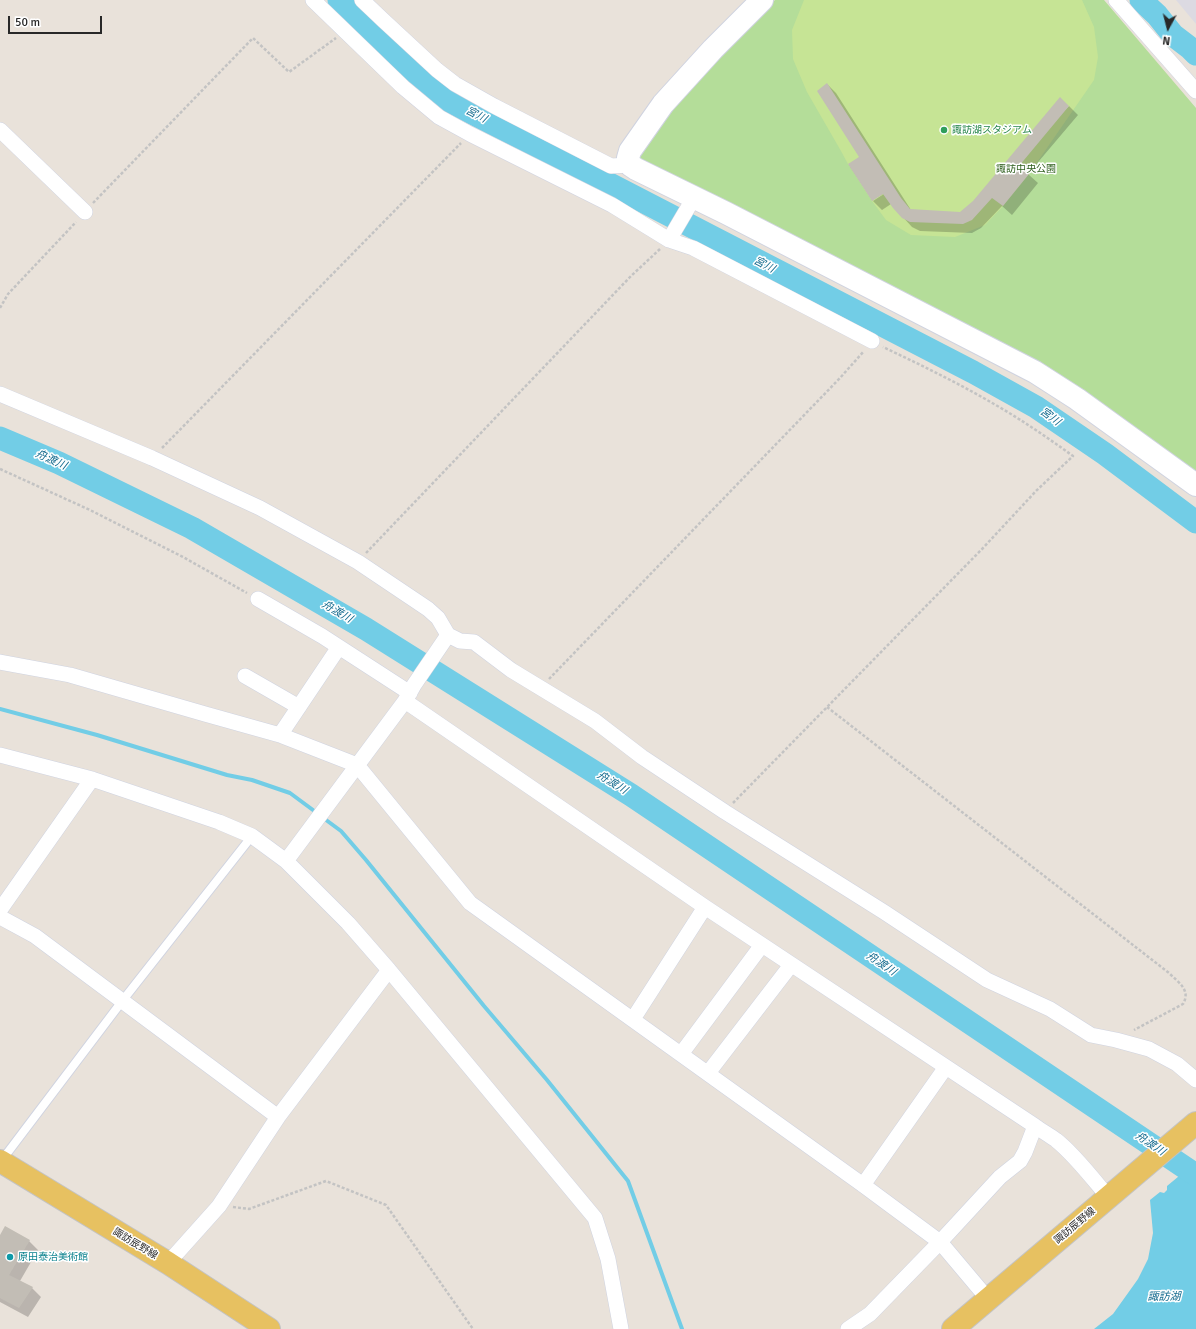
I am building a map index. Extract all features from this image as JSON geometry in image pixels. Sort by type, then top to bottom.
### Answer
[{"type":"main road","name":"諏訪辰野線","points":[[953,1329],[1196,1123]]},
{"type":"main road","name":"諏訪辰野線","points":[[0,1162],[168,1263],[269,1329]]},
{"type":"street","points":[[313,0],[403,88],[439,117],[872,341]]},
{"type":"street","points":[[362,0],[437,70],[466,90],[611,166],[630,165],[690,201],[726,213],[1035,372],[1077,399],[1196,485]]},
{"type":"street","points":[[630,165],[628,158],[630,151],[663,104],[713,49],[762,0]]},
{"type":"street","points":[[1116,0],[1196,91]]},
{"type":"street","points":[[0,130],[85,212]]},
{"type":"street","points":[[671,238],[690,201]]},
{"type":"street","points":[[0,394],[152,458],[260,508],[358,562],[428,609],[438,618],[446,638]]},
{"type":"street","points":[[258,599],[339,647],[410,693],[705,907],[1055,1140],[1115,1192]]},
{"type":"street","points":[[446,638],[474,642],[511,670],[595,721],[642,757],[725,812],[884,912],[987,980],[1050,1009],[1091,1035],[1149,1048],[1177,1064],[1196,1080]]},
{"type":"street","points":[[286,861],[410,693],[446,638]]},
{"type":"street","points":[[280,735],[339,647]]},
{"type":"street","points":[[0,662],[70,675],[280,735],[357,765],[470,903],[633,1019],[940,1242],[988,1299]]},
{"type":"street","points":[[245,676],[299,707]]},
{"type":"street","points":[[0,755],[92,779],[219,822],[252,836],[286,861],[348,923],[389,970],[595,1218],[608,1259],[622,1329]]},
{"type":"street","points":[[0,910],[92,779]]},
{"type":"street","points":[[633,1019],[705,907]]},
{"type":"street","points":[[0,917],[35,936],[124,1000],[278,1116]]},
{"type":"street","points":[[681,1054],[762,945]]},
{"type":"street","points":[[708,1074],[791,965]]},
{"type":"street","points":[[168,1263],[219,1206],[278,1116],[389,970]]},
{"type":"street","points":[[863,1185],[946,1067]]},
{"type":"street","points":[[848,1329],[870,1314],[940,1242],[1000,1177],[1020,1161],[1035,1126]]},
{"type":"lane","points":[[0,1162],[252,836]]},
{"type":"path","points":[[0,308],[8,294],[253,38],[289,72],[345,32]]},
{"type":"path","points":[[152,458],[470,134]]},
{"type":"path","points":[[358,562],[631,276],[671,238]]},
{"type":"path","points":[[541,688],[840,378],[872,341],[945,376],[989,401],[1073,456],[1036,491],[725,812]]},
{"type":"path","points":[[0,469],[90,510],[183,557],[258,599]]},
{"type":"path","points":[[827,707],[1169,973],[1185,990],[1186,999],[1183,1004],[1116,1040]]},
{"type":"path","points":[[219,1206],[249,1209],[326,1181],[386,1205],[473,1329]]},
{"type":"shaded area","points":[[1176,0],[1196,0],[1196,24]]},
{"type":"green space","name":"諏訪中央公園","points":[[775,0],[1104,0],[1196,108],[1196,476],[1098,402],[640,163],[639,155],[666,117],[726,49]]},
{"type":"green space","name":"諏訪湖スタジアム","points":[[804,0],[1082,0],[1094,27],[1098,57],[1094,80],[1029,174],[1003,206],[985,225],[955,237],[911,235],[886,220],[872,201],[848,164],[807,92],[793,59],[792,30]]},
{"type":"water","name":"諏訪湖","points":[[1190,1167],[1194,1169],[1196,1167],[1196,1329],[1094,1329],[1113,1314],[1138,1279],[1148,1259],[1153,1233],[1150,1200],[1160,1192],[1164,1193],[1167,1190],[1167,1186]]},
{"type":"building","points":[[827,83],[901,198],[910,209],[960,212],[973,201],[1060,97],[1069,106],[1019,166],[1029,174],[1003,206],[992,198],[972,220],[963,224],[910,222],[902,218],[883,194],[872,201],[848,164],[859,157],[817,91]]},
{"type":"building","name":"原田泰治美術館","points":[[5,1226],[30,1240],[9,1275],[33,1287],[19,1308],[0,1298],[0,1235]]},
{"type":"waterway","name":"宮川","points":[[339,0],[422,80],[449,101],[973,372],[1036,407],[1105,454],[1196,522]]},
{"type":"waterway","points":[[1141,0],[1157,15],[1173,35],[1196,54]]},
{"type":"waterway","name":"舟渡川","points":[[0,438],[59,463],[192,528],[366,629],[631,795],[1196,1175]]},
{"type":"waterway","points":[[0,709],[97,735],[227,775],[252,780],[290,793],[317,813]]},
{"type":"waterway","points":[[322,817],[341,831],[366,860],[628,1181],[682,1329]]},
{"type":"place","name":"諏訪湖スタジアム","points":[[944,130]]},
{"type":"place","name":"原田泰治美術館","points":[[10,1257]]}]
